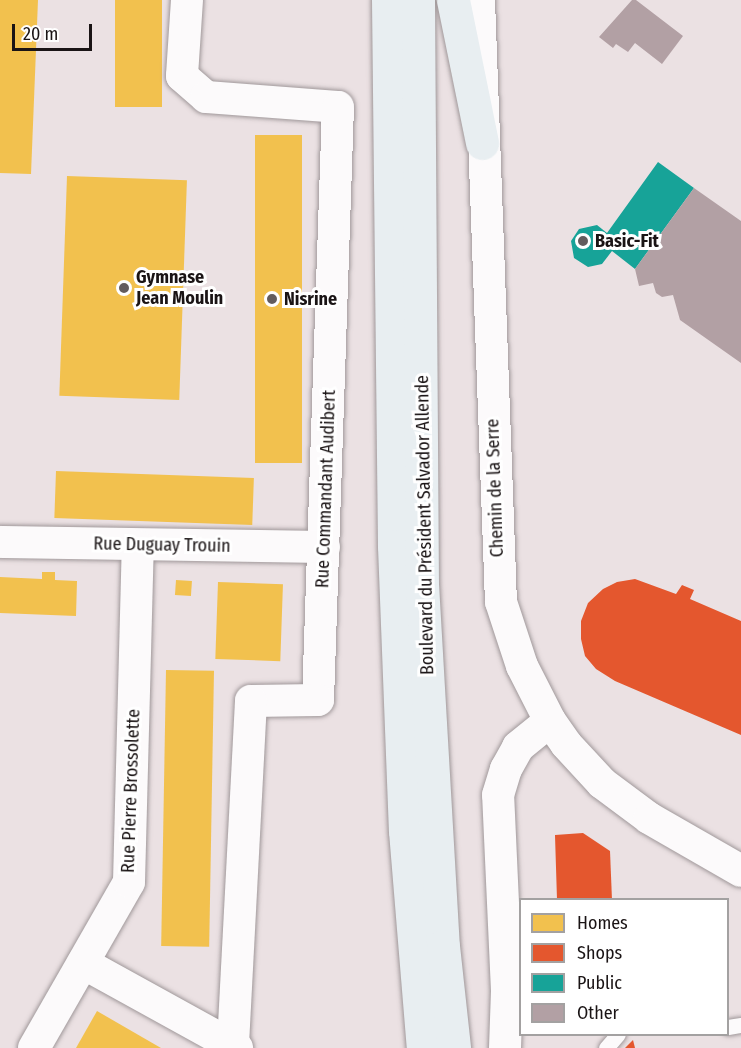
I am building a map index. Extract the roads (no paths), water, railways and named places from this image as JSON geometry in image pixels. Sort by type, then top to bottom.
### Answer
[{"type":"main road","name":"Boulevard du Président Salvador Allende","points":[[388,0],[394,546],[405,831],[423,1048]]},
{"type":"main road","name":"Boulevard du Président Salvador Allende","points":[[418,0],[422,584],[443,946],[454,1048]]},
{"type":"main road","points":[[453,0],[482,143]]},
{"type":"street","name":"Rue Commandant Audibert","points":[[187,0],[182,76],[206,97],[338,107],[318,700],[251,701],[235,1047]]},
{"type":"street","name":"Chemin de la Serre","points":[[479,0],[482,143],[501,602],[522,666],[550,721],[566,744],[602,783],[649,818],[741,871]]},
{"type":"street","name":"Rue Duguay Trouin","points":[[0,542],[138,546],[324,547]]},
{"type":"street","name":"Rue Pierre Brossolette","points":[[34,1048],[129,882],[138,546]]},
{"type":"street","points":[[505,1048],[507,991],[498,795],[506,769],[518,747],[550,721]]},
{"type":"street","points":[[82,963],[235,1047]]},
{"type":"lane","points":[[606,1048],[617,1036]]},
{"type":"place","name":"Basic-Fit","points":[[583,241]]},
{"type":"place","name":"Gymnase Jean Moulin","points":[[124,288]]},
{"type":"place","name":"Nisrine","points":[[272,299]]}]
